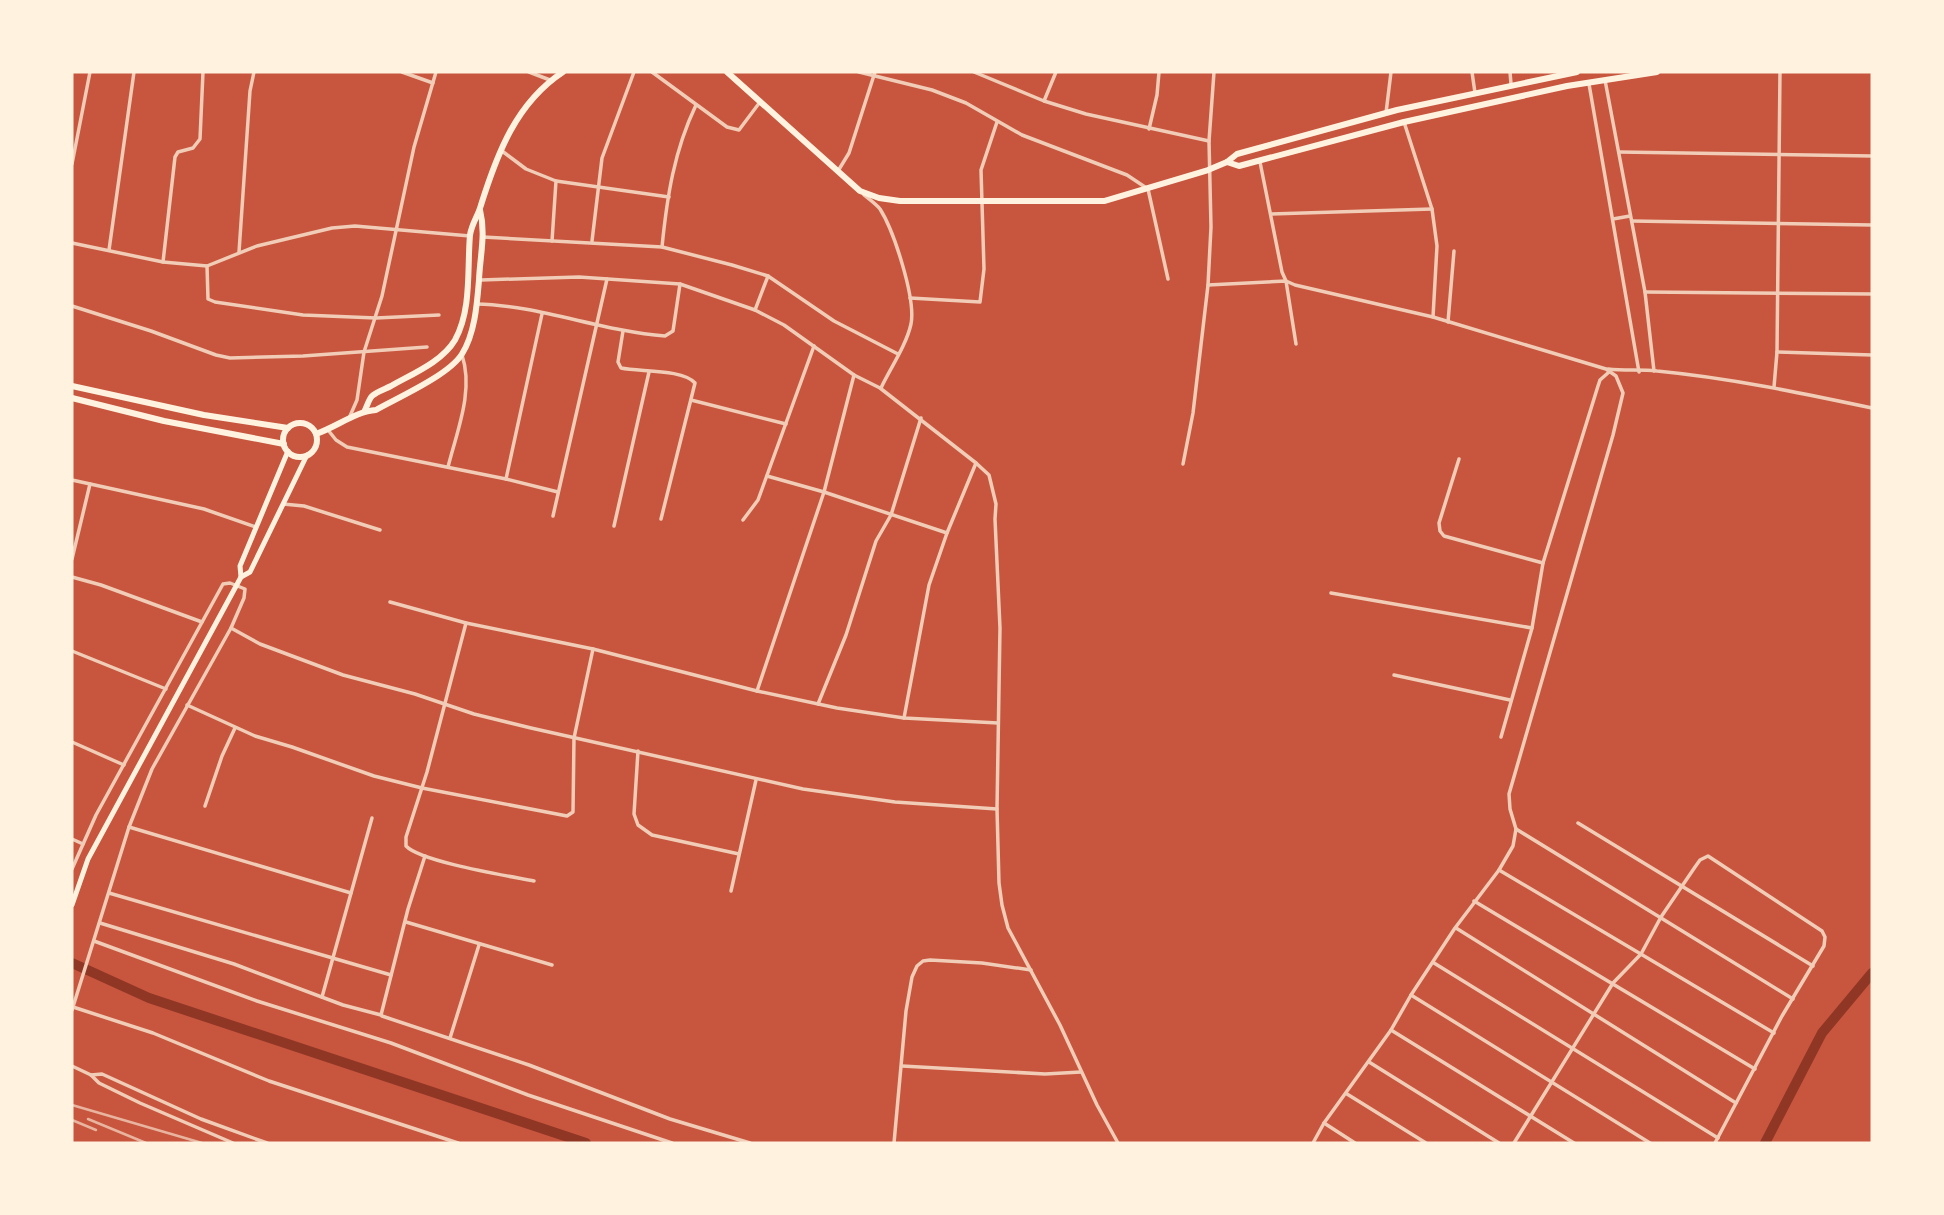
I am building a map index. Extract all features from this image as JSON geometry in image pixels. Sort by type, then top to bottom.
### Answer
[{"type":"main road","points":[[365,410],[371,397],[422,369],[446,352],[455,340],[466,304],[472,223],[480,210],[494,162],[520,113],[535,93],[563,72]]},
{"type":"main road","points":[[727,72],[860,191],[879,198],[900,201],[982,202],[1104,201],[1208,170],[1227,162],[1237,154],[1386,113],[1511,84],[1577,72]]},
{"type":"main road","points":[[1227,162],[1239,166],[1404,122],[1589,82],[1657,72]]},
{"type":"main road","points":[[316,434],[365,410],[376,410],[447,370],[462,355],[469,341],[479,280],[484,225],[480,210]]},
{"type":"main road","points":[[72,386],[204,415],[288,428]]},
{"type":"main road","points":[[72,398],[164,421],[284,444]]},
{"type":"main road","points":[[241,577],[250,572],[307,455],[316,447],[316,434],[311,427],[304,423],[288,428],[284,435],[284,444],[288,451],[295,456],[307,455]]},
{"type":"main road","points":[[72,905],[88,859],[233,594],[241,577],[240,566],[288,451]]},
{"type":"street","points":[[72,164],[90,72]]},
{"type":"street","points":[[109,250],[134,72]]},
{"type":"street","points":[[163,262],[174,157],[178,152],[193,148],[200,139],[203,72]]},
{"type":"street","points":[[239,251],[248,116],[254,72]]},
{"type":"street","points":[[402,72],[433,83]]},
{"type":"street","points":[[347,421],[357,400],[364,352],[376,318],[414,147],[436,72]]},
{"type":"street","points":[[529,72],[550,80]]},
{"type":"street","points":[[592,241],[602,158],[634,72]]},
{"type":"street","points":[[652,72],[727,127],[739,130],[761,102]]},
{"type":"street","points":[[859,72],[932,90],[966,103],[1022,135],[1128,175],[1148,188],[1168,279]]},
{"type":"street","points":[[974,72],[1044,101],[1086,114],[1209,141]]},
{"type":"street","points":[[1044,101],[1056,72]]},
{"type":"street","points":[[1149,128],[1159,72]]},
{"type":"street","points":[[1183,464],[1193,413],[1208,285],[1208,170],[1214,72]]},
{"type":"street","points":[[1386,113],[1391,72]]},
{"type":"street","points":[[1472,72],[1475,93]]},
{"type":"street","points":[[1510,72],[1511,84]]},
{"type":"street","points":[[1774,387],[1777,352],[1780,72]]},
{"type":"street","points":[[837,173],[849,153],[875,74]]},
{"type":"street","points":[[1605,80],[1644,292],[1654,370]]},
{"type":"street","points":[[1589,82],[1639,372]]},
{"type":"street","points":[[662,247],[676,153],[682,133],[696,105]]},
{"type":"street","points":[[910,298],[980,302],[984,268],[981,170],[997,122]]},
{"type":"street","points":[[1404,122],[1432,209],[1437,246],[1433,317]]},
{"type":"street","points":[[500,150],[526,169],[556,181],[669,197]]},
{"type":"street","points":[[1618,152],[1872,156]]},
{"type":"street","points":[[1260,161],[1297,344]]},
{"type":"street","points":[[552,241],[556,181]]},
{"type":"street","points":[[860,191],[879,208],[908,283],[910,298],[911,322],[880,388]]},
{"type":"street","points":[[1271,214],[1432,209]]},
{"type":"street","points":[[1613,219],[1779,225],[1872,225]]},
{"type":"street","points":[[72,243],[163,262],[207,266],[239,251],[332,228],[396,228],[470,236]]},
{"type":"street","points":[[483,237],[662,247],[768,276],[834,321],[898,354]]},
{"type":"street","points":[[1448,322],[1454,251]]},
{"type":"street","points":[[207,266],[207,293],[211,301],[285,314],[376,318],[439,316]]},
{"type":"street","points":[[479,280],[579,276],[680,284],[755,310],[784,325],[854,375],[880,388],[989,475],[996,504],[1001,667],[997,810],[1002,905],[1008,928],[1118,1143]]},
{"type":"street","points":[[755,310],[768,276]]},
{"type":"street","points":[[553,516],[607,279]]},
{"type":"street","points":[[1208,285],[1286,281],[1433,317],[1607,371],[1616,376],[1623,393],[1614,435],[1509,794],[1516,829],[1513,846],[1499,870],[1455,928],[1391,1030],[1313,1143]]},
{"type":"street","points":[[476,304],[506,304],[598,327],[665,336],[672,334],[680,284]]},
{"type":"street","points":[[1644,292],[1872,294]]},
{"type":"street","points":[[72,306],[230,358],[427,347]]},
{"type":"street","points":[[506,479],[542,314]]},
{"type":"street","points":[[623,331],[619,365],[625,369],[692,379],[695,383],[661,519]]},
{"type":"street","points":[[743,520],[758,500],[814,346]]},
{"type":"street","points":[[1777,352],[1872,355]]},
{"type":"street","points":[[449,467],[467,390],[467,370],[462,355]]},
{"type":"street","points":[[1607,371],[1654,370],[1774,387],[1872,408]]},
{"type":"street","points":[[1501,737],[1532,628],[1543,563],[1600,380],[1607,371]]},
{"type":"street","points":[[614,526],[649,372]]},
{"type":"street","points":[[757,691],[824,492],[854,375]]},
{"type":"street","points":[[691,400],[786,424]]},
{"type":"street","points":[[818,704],[846,635],[876,541],[891,515],[920,418]]},
{"type":"street","points":[[328,430],[336,440],[347,447],[558,492]]},
{"type":"street","points":[[1458,459],[1439,523],[1444,536],[1543,563]]},
{"type":"street","points":[[904,718],[929,585],[976,463]]},
{"type":"street","points":[[767,476],[947,533]]},
{"type":"street","points":[[72,480],[204,509],[256,527]]},
{"type":"street","points":[[72,559],[90,484]]},
{"type":"street","points":[[283,504],[304,506],[380,530]]},
{"type":"street","points":[[72,577],[202,622]]},
{"type":"street","points":[[72,869],[96,815],[223,584],[237,585],[246,591],[231,628],[152,769],[129,827],[72,1009],[153,1033],[282,1086],[458,1143]]},
{"type":"street","points":[[1331,593],[1532,628]]},
{"type":"street","points":[[390,602],[466,623],[593,649],[818,704],[904,718],[998,723]]},
{"type":"street","points":[[466,623],[405,841],[410,850],[425,856],[534,881]]},
{"type":"street","points":[[231,628],[260,644],[343,675],[474,714],[574,738],[756,780],[895,802],[997,810]]},
{"type":"street","points":[[187,705],[235,728],[374,776],[567,816],[573,812],[574,738],[593,649]]},
{"type":"street","points":[[72,651],[166,689]]},
{"type":"street","points":[[1394,676],[1510,700]]},
{"type":"street","points":[[205,806],[235,728]]},
{"type":"street","points":[[72,742],[124,765]]},
{"type":"street","points":[[638,751],[634,814],[638,825],[652,835],[739,854]]},
{"type":"street","points":[[731,891],[756,780]]},
{"type":"street","points":[[322,997],[372,818]]},
{"type":"street","points":[[1578,823],[1813,966]]},
{"type":"street","points":[[129,827],[351,893]]},
{"type":"street","points":[[1516,829],[1793,999]]},
{"type":"street","points":[[72,839],[83,844]]},
{"type":"street","points":[[381,1016],[408,909],[425,856]]},
{"type":"street","points":[[1434,963],[1571,1050],[1717,1141],[1824,946],[1825,937],[1822,931],[1708,856],[1700,860],[1661,917],[1641,954],[1613,983],[1592,1014],[1571,1050],[1514,1143]]},
{"type":"street","points":[[1499,870],[1774,1033]]},
{"type":"street","points":[[109,893],[391,975]]},
{"type":"street","points":[[1474,901],[1755,1069]]},
{"type":"street","points":[[406,922],[552,965]]},
{"type":"street","points":[[100,923],[234,964],[322,997],[529,1065],[670,1119],[750,1143]]},
{"type":"street","points":[[1455,928],[1736,1103]]},
{"type":"street","points":[[94,943],[246,997],[391,1043],[528,1096],[672,1143]]},
{"type":"street","points":[[450,1038],[480,945]]},
{"type":"street","points":[[894,1143],[906,1011],[912,977],[917,966],[923,961],[982,962],[1031,970]]},
{"type":"street","points":[[1411,995],[1650,1143]]},
{"type":"street","points":[[1391,1030],[1574,1143]]},
{"type":"street","points":[[1369,1062],[1499,1143]]},
{"type":"street","points":[[72,1066],[91,1075],[99,1083],[167,1116],[233,1143]]},
{"type":"street","points":[[902,1066],[1032,1074],[1082,1072]]},
{"type":"street","points":[[91,1075],[102,1074],[267,1143]]},
{"type":"street","points":[[1347,1094],[1426,1143]]},
{"type":"street","points":[[167,1116],[172,1105]]},
{"type":"street","points":[[1324,1124],[1355,1143]]},
{"type":"street","points":[[242,1143],[246,1135]]},
{"type":"waterway","points":[[72,963],[149,998],[586,1143]]},
{"type":"waterway","points":[[1765,1143],[1822,1033],[1872,973]]},
{"type":"railway","points":[[72,1105],[202,1143]]},
{"type":"railway","points":[[88,1119],[146,1143]]},
{"type":"railway","points":[[72,1120],[96,1130]]}]
